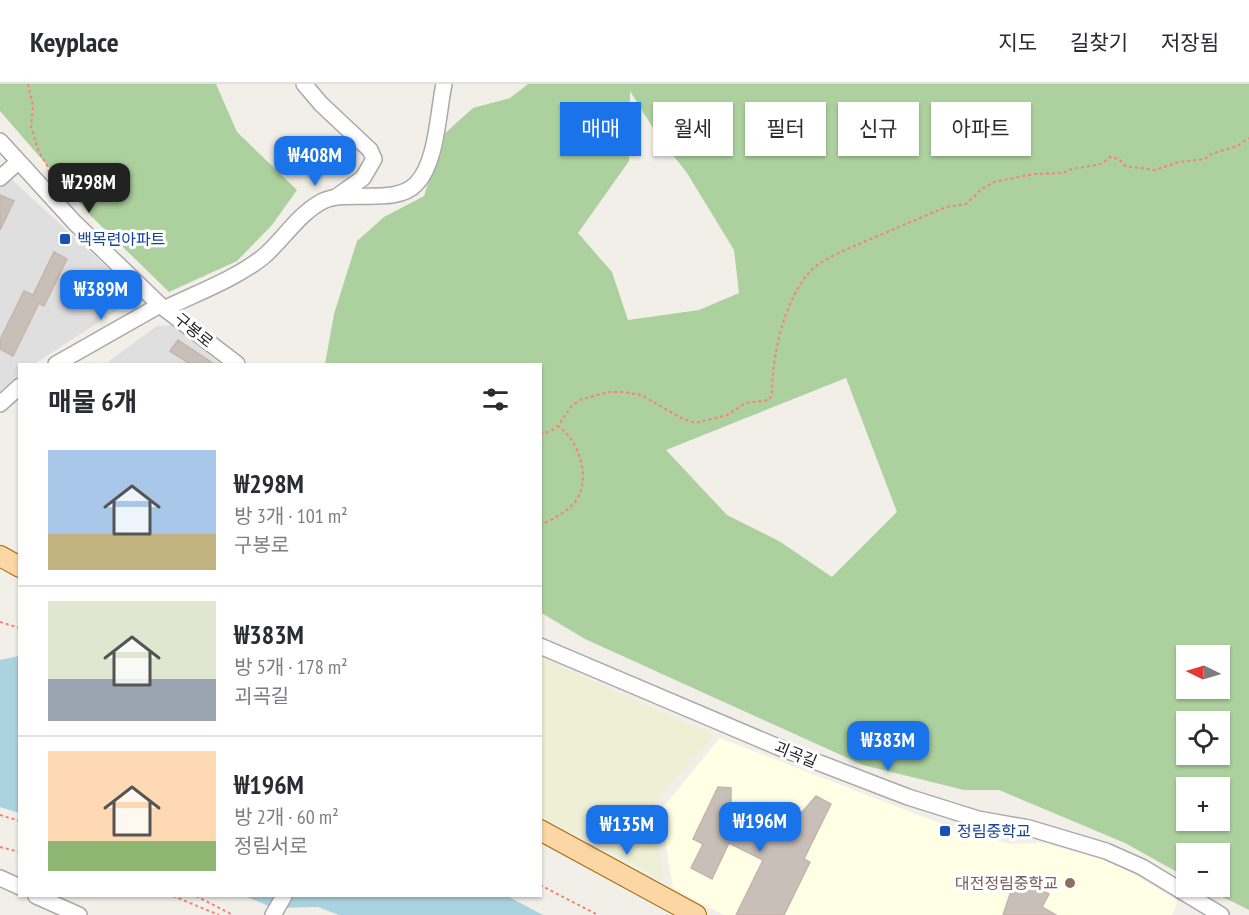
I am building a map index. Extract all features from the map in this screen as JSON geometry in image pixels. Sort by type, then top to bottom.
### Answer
[{"type":"main road","points":[[0,556],[18,566]]},
{"type":"main road","points":[[542,831],[696,915]]},
{"type":"street","points":[[58,363],[163,307],[245,270],[265,255],[304,216],[322,202],[336,197],[363,178],[374,159],[370,150],[321,104],[304,84]]},
{"type":"street","points":[[336,197],[378,196],[399,193],[415,186],[424,174],[429,160],[444,84]]},
{"type":"street","name":"구봉로","points":[[0,141],[75,223],[163,307],[236,363]]},
{"type":"street","points":[[0,178],[18,162]]},
{"type":"street","points":[[0,404],[18,388]]},
{"type":"street","name":"괴곡길","points":[[542,647],[778,747],[898,794],[978,819],[1029,828],[1106,851],[1142,867],[1221,915]]},
{"type":"street","points":[[0,878],[18,887]]},
{"type":"street","points":[[38,897],[79,915]]},
{"type":"street","points":[[273,915],[283,897]]},
{"type":"path","points":[[28,84],[33,106],[31,127],[39,152],[48,167],[52,183]]},
{"type":"path","points":[[542,433],[558,426],[572,405],[582,399],[609,392],[641,395],[681,418],[695,423],[727,415],[746,403],[769,400],[772,394],[776,352],[786,315],[793,297],[808,274],[832,256],[845,250],[946,207],[966,204],[982,189],[994,182],[1034,174],[1063,173],[1072,169],[1101,164],[1110,158],[1119,159],[1125,166],[1155,170],[1172,164],[1205,159],[1211,154],[1237,147],[1249,138]]},
{"type":"path","points":[[542,525],[566,511],[576,500],[581,488],[578,447],[567,432],[558,426]]},
{"type":"path","points":[[0,622],[18,627]]},
{"type":"path","points":[[0,815],[18,820]]},
{"type":"path","points":[[0,847],[18,852]]},
{"type":"path","points":[[542,886],[598,915]]},
{"type":"path","points":[[175,897],[219,915]]},
{"type":"path","points":[[198,897],[233,915]]},
{"type":"shaded area","name":"백목련아파트","points":[[8,176],[125,284],[122,307],[36,363],[18,363],[18,376],[0,391],[0,185]]},
{"type":"shaded area","points":[[171,325],[220,363],[106,363],[157,326]]},
{"type":"shaded area","points":[[542,656],[561,667],[714,735],[653,805],[664,880],[542,817]]},
{"type":"shaded area","points":[[720,738],[952,828],[1010,844],[1044,843],[1117,864],[1178,901],[1172,915],[724,915],[673,888],[660,811]]},
{"type":"green space","points":[[0,84],[216,84],[237,132],[297,190],[272,225],[237,261],[169,292],[91,216],[0,111]]},
{"type":"green space","points":[[528,84],[1249,84],[1249,910],[1223,897],[1230,897],[1230,843],[1176,843],[1176,871],[1125,843],[999,790],[964,790],[863,765],[585,639],[542,613],[542,363],[325,363],[334,314],[357,241],[384,217],[424,196],[444,134],[473,108],[510,98]],"holes":[[[630,91],[637,102],[641,102],[641,109],[653,128],[653,102],[733,102],[733,156],[674,156],[687,173],[734,250],[739,293],[699,310],[628,320],[612,272],[578,233],[629,161],[629,156],[560,156],[560,102],[630,102]],[[846,378],[897,512],[832,577],[779,541],[727,515],[666,450]]]},
{"type":"water","points":[[18,656],[18,813],[0,807],[0,660]]},
{"type":"water","points":[[247,897],[509,897],[543,915],[339,915],[318,907],[273,908]]},
{"type":"building","points":[[0,195],[14,201],[0,230]]},
{"type":"building","points":[[54,252],[67,259],[44,306],[39,303],[13,356],[0,349],[0,340],[24,291],[33,295]]},
{"type":"building","points":[[178,340],[212,363],[188,363],[170,351]]},
{"type":"building","points":[[718,787],[731,788],[731,829],[790,836],[798,817],[816,796],[831,804],[804,859],[810,862],[784,915],[736,915],[763,860],[729,843],[712,879],[691,868],[703,844],[693,839]]},
{"type":"building","points":[[1028,883],[1049,894],[1042,907],[1056,915],[1003,915],[1010,894],[1018,890],[1024,891]]},
{"type":"place","name":"백목련아파트","points":[[65,239]]},
{"type":"place","name":"정림중학교","points":[[945,831]]},
{"type":"place","name":"대전정림중학교","points":[[1070,883]]}]
